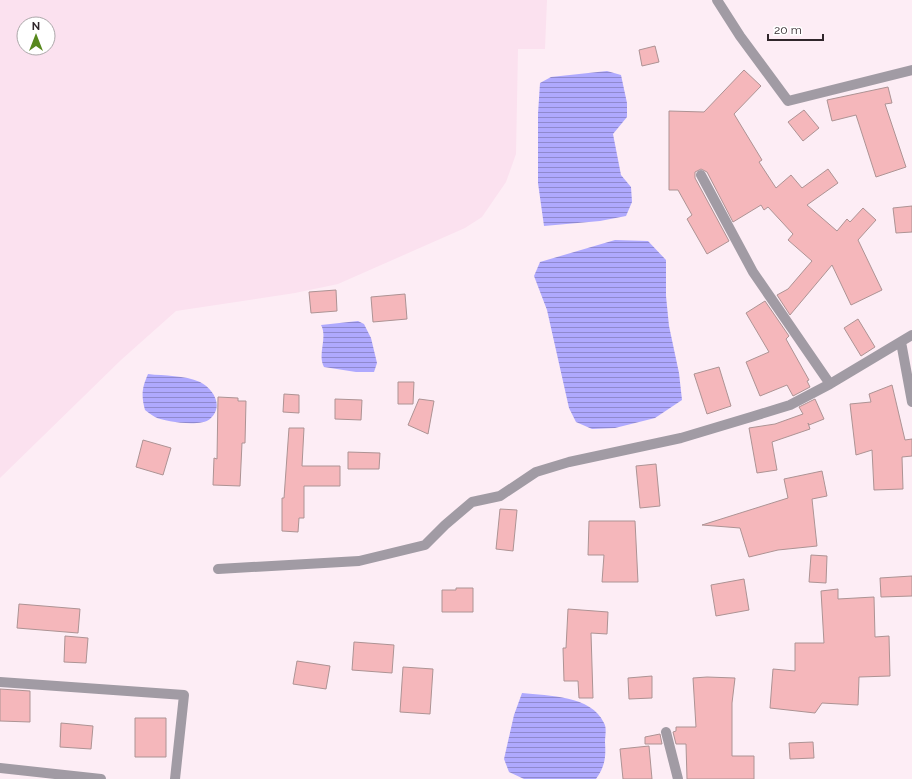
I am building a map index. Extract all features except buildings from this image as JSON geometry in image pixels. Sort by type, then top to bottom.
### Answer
[{"type":"street","points":[[717,0],[740,36],[788,101],[912,70]]},
{"type":"street","points":[[701,176],[753,272],[830,384]]},
{"type":"street","points":[[218,569],[359,560],[425,545],[445,525],[472,502],[500,496],[536,472],[569,462],[681,438],[790,405],[830,384],[912,335]]},
{"type":"street","points":[[901,342],[912,402]]},
{"type":"street","points":[[0,682],[184,695],[175,779]]},
{"type":"street","points":[[666,732],[678,779]]},
{"type":"street","points":[[0,768],[101,779]]},
{"type":"shaded area","points":[[0,0],[547,0],[545,49],[518,49],[516,154],[506,182],[482,217],[465,228],[338,284],[295,293],[176,311],[121,360],[0,478]]},
{"type":"shaded area","points":[[607,71],[621,75],[627,103],[627,117],[613,134],[621,175],[631,187],[632,202],[626,216],[600,221],[544,226],[538,183],[538,114],[540,83],[551,77]]},
{"type":"shaded area","points":[[615,240],[648,241],[666,260],[666,296],[669,326],[679,373],[682,400],[655,418],[615,428],[592,429],[576,422],[569,408],[547,310],[534,276],[540,262]]},
{"type":"shaded area","points":[[358,321],[364,324],[371,338],[377,363],[374,372],[356,372],[324,367],[322,362],[323,330],[321,325]]},
{"type":"shaded area","points":[[148,374],[181,377],[200,382],[205,385],[216,399],[217,404],[214,414],[210,419],[199,423],[167,421],[154,416],[145,410],[143,400],[143,388]]},
{"type":"shaded area","points":[[522,693],[556,696],[579,702],[590,707],[598,714],[604,723],[606,732],[604,762],[596,779],[524,779],[509,772],[504,759],[514,715]]}]
